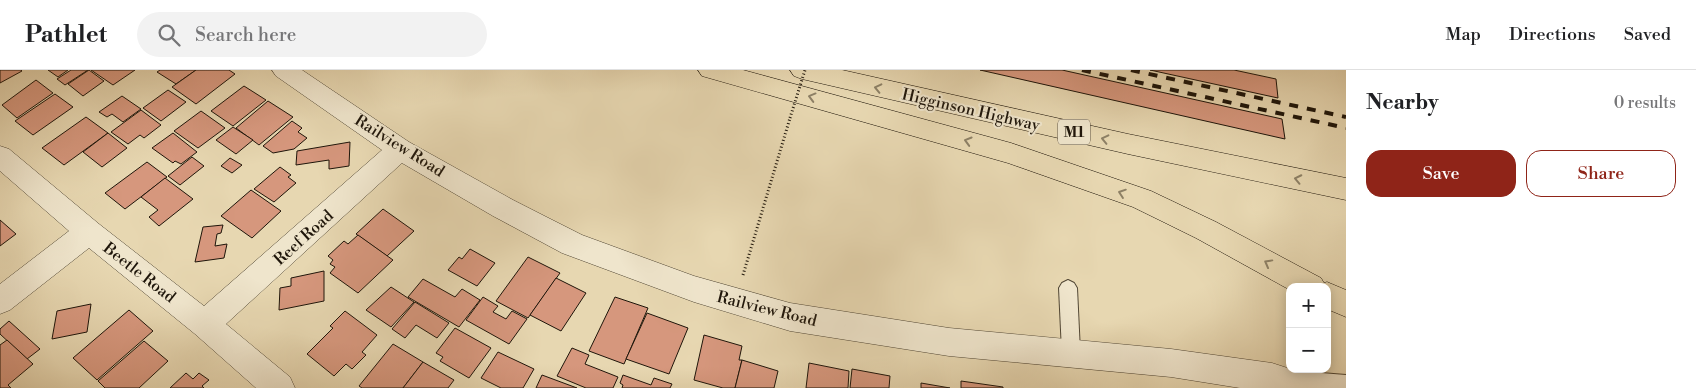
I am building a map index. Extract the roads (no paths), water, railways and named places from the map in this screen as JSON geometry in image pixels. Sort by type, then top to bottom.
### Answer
[{"type":"highway","points":[[710,70],[1011,153],[1142,200],[1206,230],[1304,283]]},
{"type":"highway","name":"Higginson Highway","points":[[804,70],[1128,144],[1346,189]]},
{"type":"highway","points":[[1331,297],[1346,304]]},
{"type":"street","name":"Railview Road","points":[[284,70],[400,149],[572,244],[676,283],[735,302],[790,317],[939,340],[1171,363],[1272,378],[1304,388]]},
{"type":"street","name":"Reef Road","points":[[205,324],[400,149]]},
{"type":"street","name":"Beetle Road","points":[[0,156],[89,232],[205,324],[279,388]]},
{"type":"street","points":[[0,301],[89,232]]},
{"type":"lane","points":[[1068,288],[1071,352]]},
{"type":"lane","points":[[1272,378],[1346,384]]},
{"type":"railway","points":[[1082,70],[1346,128]]},
{"type":"railway","points":[[1131,70],[1346,117]]}]
